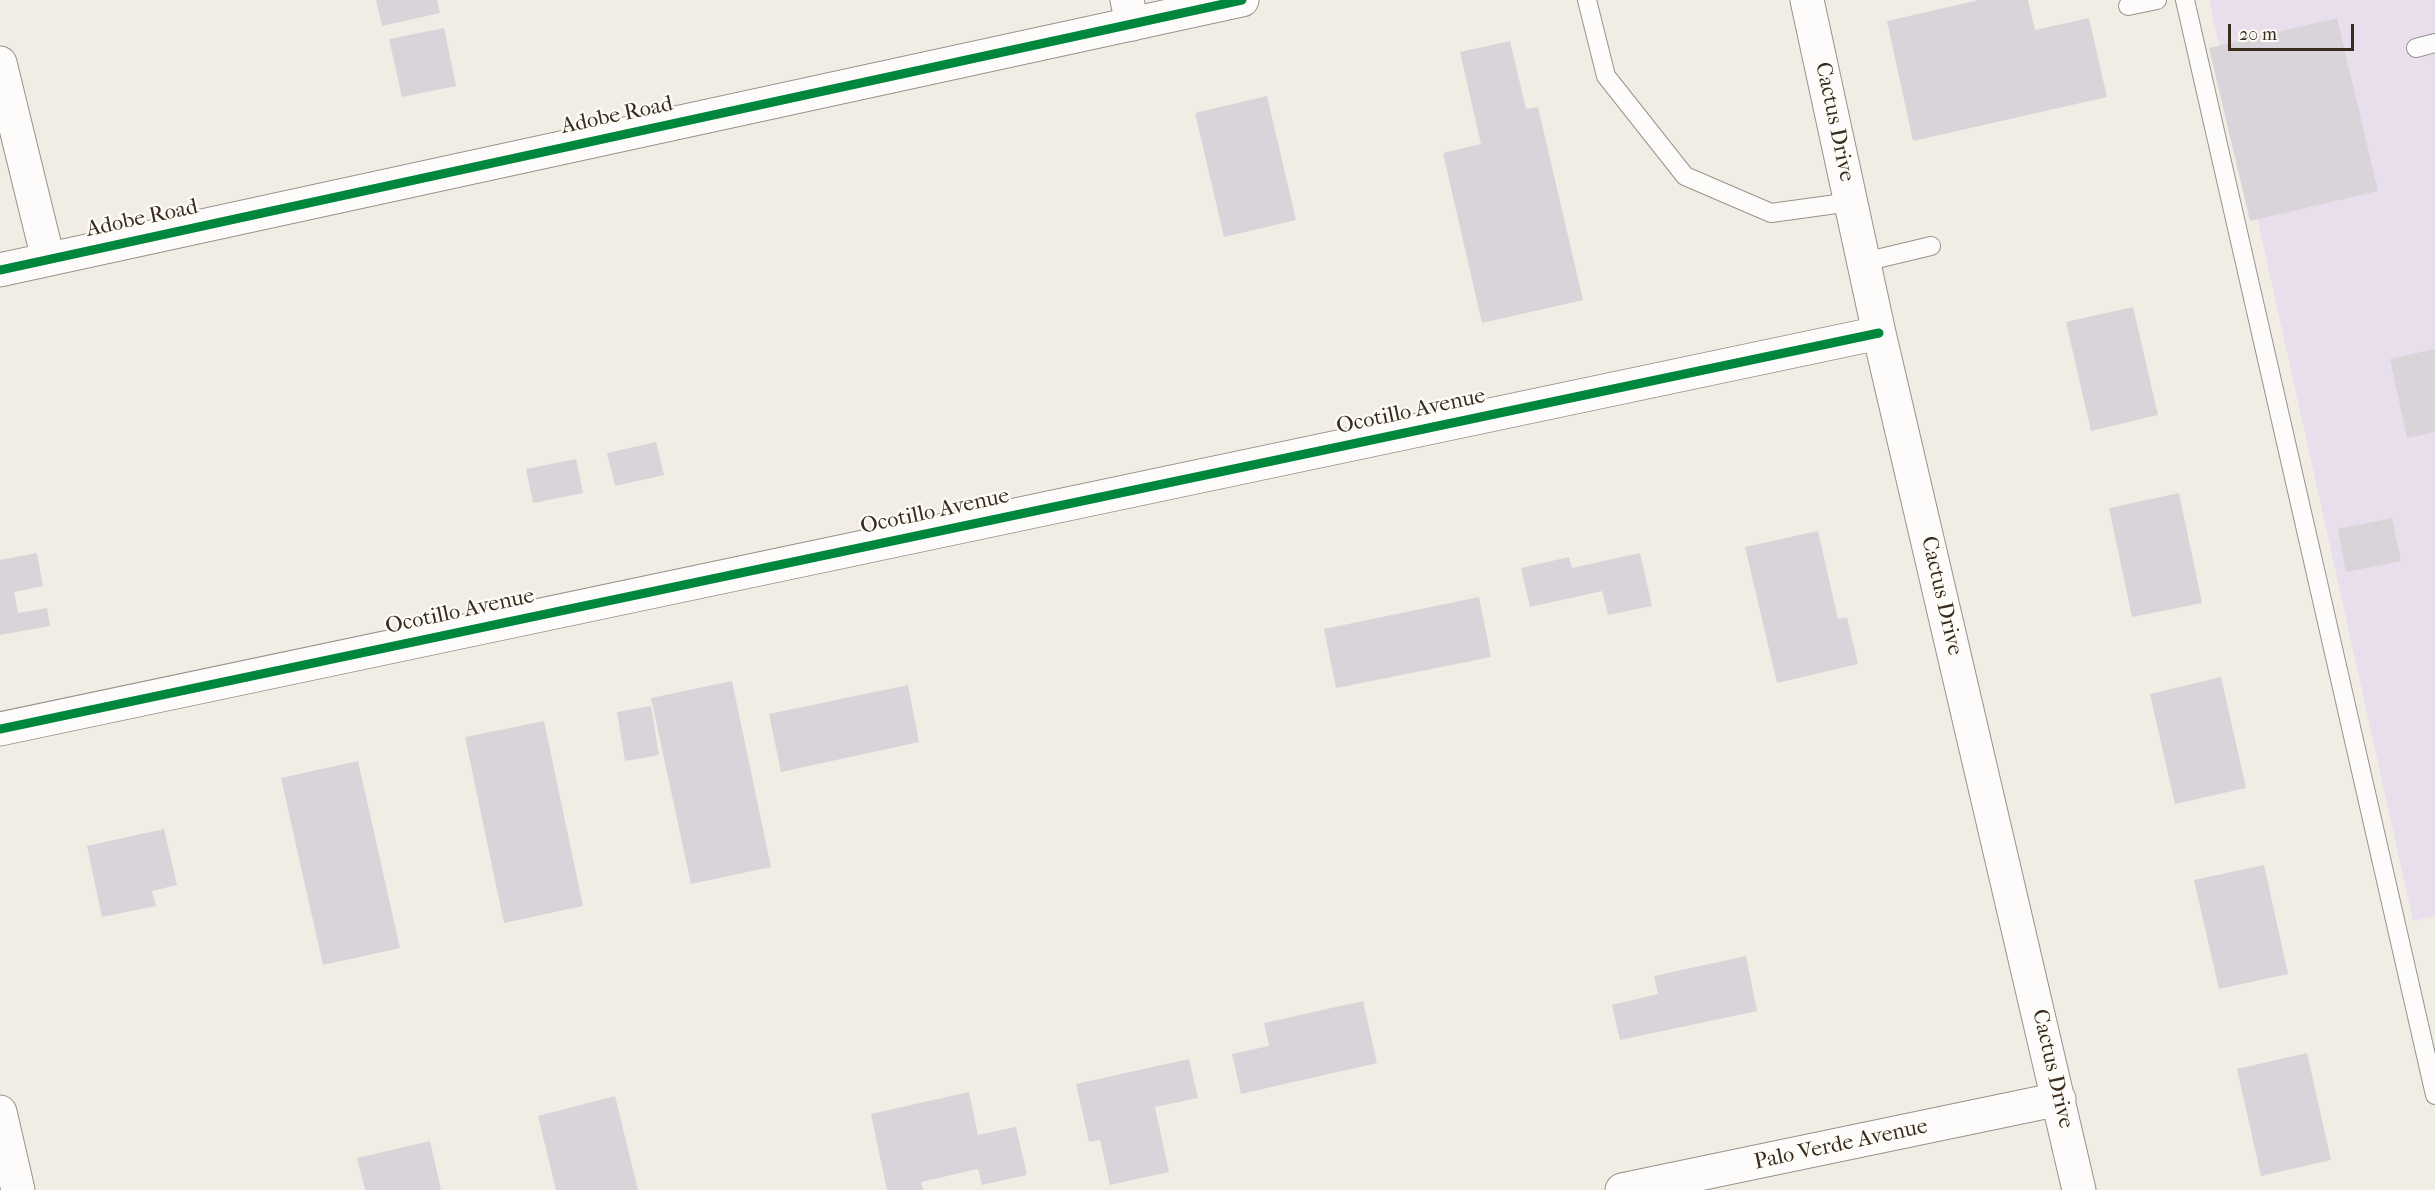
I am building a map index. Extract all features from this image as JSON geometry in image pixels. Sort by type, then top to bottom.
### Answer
[{"type":"street","name":"Adobe Road","points":[[0,270],[1130,12],[1242,0]]},
{"type":"street","name":"Cactus Drive","points":[[1808,0],[1879,333],[2060,1099],[2079,1190]]},
{"type":"street","points":[[0,63],[48,260]]},
{"type":"street","name":"Ocotillo Avenue","points":[[0,729],[1879,333]]},
{"type":"street","name":"Palo Verde Avenue","points":[[1622,1190],[2060,1099]]},
{"type":"street","points":[[0,1112],[18,1190]]},
{"type":"lane","points":[[1587,0],[1606,76],[1685,176],[1771,213],[1851,202]]},
{"type":"lane","points":[[2128,6],[2157,0]]},
{"type":"lane","points":[[2185,0],[2435,1095]]},
{"type":"lane","points":[[2416,48],[2435,43]]},
{"type":"lane","points":[[1864,262],[1931,246]]},
{"type":"shaded area","points":[[2209,0],[2435,0],[2435,916],[2413,921]]},
{"type":"building","points":[[376,0],[437,0],[440,13],[382,26]]},
{"type":"building","points":[[1979,0],[2028,0],[2035,30],[2089,18],[2107,97],[1913,141],[1887,21]]},
{"type":"building","points":[[2337,18],[2378,191],[2250,221],[2209,48]]},
{"type":"building","points":[[444,28],[456,86],[402,97],[389,39]]},
{"type":"building","points":[[1510,41],[1526,109],[1538,107],[1583,300],[1482,323],[1443,153],[1481,144],[1460,52]]},
{"type":"building","points":[[1267,96],[1296,220],[1224,237],[1195,113]]},
{"type":"building","points":[[2133,307],[2158,415],[2091,431],[2066,322]]},
{"type":"building","points":[[2435,349],[2435,432],[2407,438],[2390,359]]},
{"type":"building","points":[[656,442],[664,475],[615,486],[607,453]]},
{"type":"building","points":[[576,459],[583,493],[533,503],[526,469]]},
{"type":"building","points":[[2179,493],[2202,603],[2132,617],[2109,508]]},
{"type":"building","points":[[2392,518],[2401,561],[2346,572],[2338,529]]},
{"type":"building","points":[[1818,531],[1838,619],[1847,617],[1858,664],[1777,683],[1745,547]]},
{"type":"building","points":[[37,553],[43,586],[14,592],[18,613],[47,608],[50,626],[0,635],[0,560]]},
{"type":"building","points":[[1640,553],[1652,606],[1608,615],[1602,591],[1530,607],[1521,568],[1569,557],[1572,568]]},
{"type":"building","points":[[1479,597],[1491,657],[1336,688],[1324,629]]},
{"type":"building","points":[[2221,677],[2246,788],[2175,804],[2150,694]]},
{"type":"building","points":[[732,681],[771,867],[691,884],[651,698]]},
{"type":"building","points":[[908,685],[919,742],[781,772],[769,714]]},
{"type":"building","points":[[651,706],[659,755],[625,761],[617,712]]},
{"type":"building","points":[[544,721],[583,906],[504,923],[465,737]]},
{"type":"building","points":[[358,761],[400,948],[323,965],[281,778]]},
{"type":"building","points":[[164,829],[177,885],[152,891],[156,906],[102,917],[87,846]]},
{"type":"building","points":[[2264,865],[2288,974],[2219,989],[2194,880]]},
{"type":"building","points":[[1746,956],[1757,1011],[1620,1040],[1612,1005],[1658,994],[1654,976]]},
{"type":"building","points":[[1363,1001],[1377,1063],[1241,1094],[1232,1054],[1269,1046],[1264,1023]]},
{"type":"building","points":[[2307,1053],[2331,1160],[2261,1176],[2237,1069]]},
{"type":"building","points":[[1189,1059],[1198,1098],[1155,1107],[1169,1172],[1110,1185],[1100,1140],[1089,1142],[1076,1084]]},
{"type":"building","points":[[969,1092],[978,1135],[1016,1127],[1027,1175],[982,1185],[978,1169],[921,1182],[923,1190],[887,1190],[871,1114]]},
{"type":"building","points":[[615,1096],[638,1190],[556,1190],[538,1116]]},
{"type":"building","points":[[430,1141],[441,1190],[365,1190],[357,1158]]},
{"type":"cycle path","points":[[0,270],[1242,0]]},
{"type":"cycle path","points":[[0,729],[1879,333]]}]
